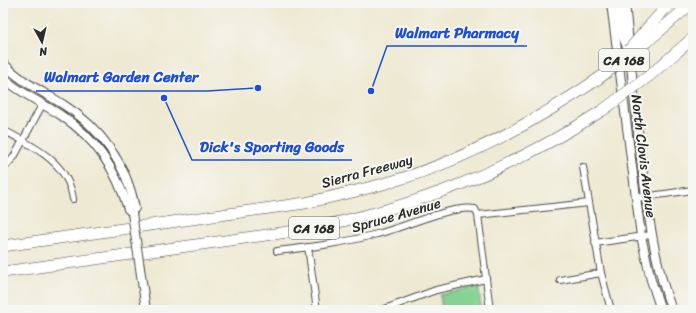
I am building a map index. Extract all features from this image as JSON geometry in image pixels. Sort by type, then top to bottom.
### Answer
[{"type":"highway","points":[[647,36],[670,3]]},
{"type":"highway","name":"Sierra Freeway","points":[[3,246],[305,203],[351,193],[398,180],[492,142],[540,117],[615,67],[647,36],[692,3]]},
{"type":"highway","name":"CA 168","points":[[3,272],[302,230],[346,222],[436,195],[507,165],[544,146],[603,110],[649,76],[693,38]]},
{"type":"highway","points":[[649,76],[670,66],[693,47]]},
{"type":"main road","name":"North Clovis Avenue","points":[[611,3],[641,236],[649,274],[660,310]]},
{"type":"main road","points":[[618,3],[621,32],[631,59]]},
{"type":"main road","name":"North Clovis Avenue","points":[[626,3],[636,117],[651,235],[660,277],[672,310]]},
{"type":"main road","points":[[3,63],[31,87]]},
{"type":"main road","points":[[3,70],[13,78],[70,109],[90,125],[107,144],[121,167],[130,186],[135,208],[132,213]]},
{"type":"main road","points":[[3,78],[16,89],[68,120],[101,145],[124,183],[130,186]]},
{"type":"main road","points":[[42,105],[48,102],[58,107],[107,144]]},
{"type":"main road","points":[[82,132],[111,169],[128,209],[132,213],[146,310]]},
{"type":"street","points":[[3,169],[14,156],[42,105]]},
{"type":"street","points":[[3,130],[52,160],[64,172],[69,181],[73,199]]},
{"type":"street","points":[[583,167],[601,273],[611,310]]},
{"type":"street","points":[[636,198],[693,190]]},
{"type":"street","points":[[490,310],[478,215],[589,203]]},
{"type":"street","name":"Spruce Avenue","points":[[277,251],[356,239],[450,212],[475,209],[478,215]]},
{"type":"street","points":[[595,242],[651,235]]},
{"type":"street","points":[[308,247],[317,310]]},
{"type":"street","points":[[560,280],[601,273]]},
{"type":"street","points":[[382,310],[436,290],[486,279]]},
{"type":"green space","points":[[475,287],[479,290],[481,310],[442,310],[440,295]]},
{"type":"place","name":"Walmart Garden Center","points":[[258,88]]},
{"type":"place","name":"Walmart Pharmacy","points":[[371,91]]},
{"type":"place","name":"Dick's Sporting Goods","points":[[164,98]]}]
